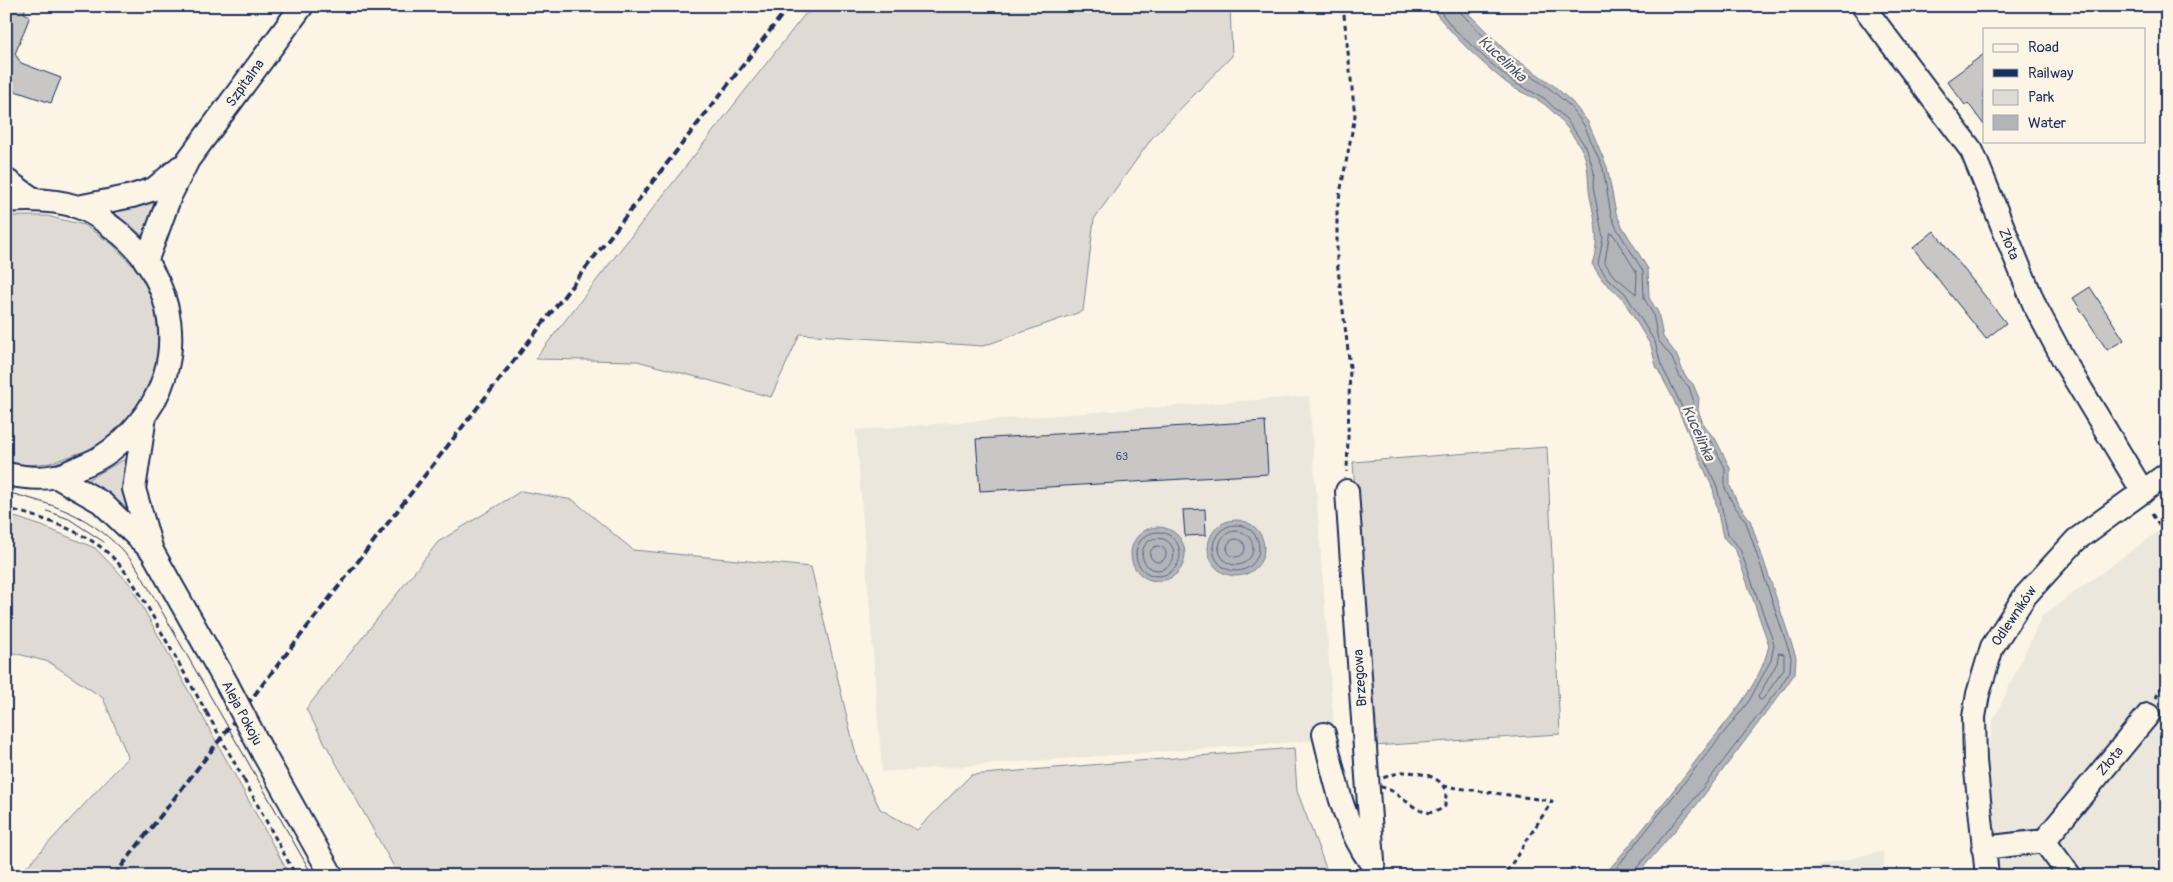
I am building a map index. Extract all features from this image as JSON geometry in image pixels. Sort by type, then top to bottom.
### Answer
[{"type":"street","name":"Szpitalna","points":[[146,262],[170,196],[188,160],[302,6]]},
{"type":"street","name":"Złota","points":[[1863,6],[1972,151],[2035,306],[2067,366],[2143,492]]},
{"type":"street","name":"Szpitalna","points":[[78,207],[125,198],[154,189],[188,160]]},
{"type":"street","points":[[6,180],[33,199]]},
{"type":"street","points":[[6,202],[33,199],[78,207],[103,220],[127,238],[146,262],[159,285],[167,304],[170,328],[170,351],[164,380],[145,416],[121,444],[98,461],[55,476],[23,477],[6,474]]},
{"type":"street","name":"Aleja Pokoju","points":[[145,416],[134,489],[152,551],[332,876]]},
{"type":"street","name":"Odlewników","points":[[1987,876],[1975,761],[1974,717],[1978,694],[1992,647],[2025,596],[2076,540],[2167,474]]},
{"type":"street","name":"Aleja Pokoju","points":[[55,476],[102,502],[152,551]]},
{"type":"street","name":"Brzegowa","points":[[1346,491],[1374,871]]},
{"type":"street","name":"Złota","points":[[2044,841],[2148,715]]},
{"type":"street","name":"Brzegowa","points":[[1324,734],[1344,813],[1374,871]]},
{"type":"street","points":[[1983,848],[2044,841],[2070,876]]},
{"type":"path","points":[[1343,6],[1355,116],[1336,209],[1336,261],[1350,367],[1346,491]]},
{"type":"path","points":[[6,508],[69,528],[98,545],[128,576],[146,604],[296,876]]},
{"type":"path","points":[[2152,514],[2167,538]]},
{"type":"path","points":[[2148,715],[2167,675]]},
{"type":"path","points":[[1367,783],[1401,772],[1425,774],[1443,786],[1552,801],[1504,876]]},
{"type":"path","points":[[1367,783],[1388,789],[1428,814],[1437,813],[1445,806],[1446,791],[1443,786]]},
{"type":"path","points":[[2162,876],[2167,875]]},
{"type":"shaded area","points":[[1309,396],[1335,739],[882,772],[856,430]]},
{"type":"shaded area","points":[[2167,525],[2167,876],[1961,876],[1972,874],[1993,721],[2042,616]]},
{"type":"shaded area","points":[[1883,851],[1885,876],[1775,876],[1857,857]]},
{"type":"green space","points":[[832,6],[1230,6],[1232,56],[1152,138],[1094,219],[1083,311],[983,346],[800,334],[771,397],[637,361],[535,359],[805,14]]},
{"type":"green space","points":[[156,198],[149,246],[143,236],[112,211],[128,208]]},
{"type":"green space","points":[[11,216],[47,216],[84,225],[112,244],[140,273],[154,303],[158,333],[157,356],[151,386],[124,424],[103,445],[50,463],[27,465],[6,462],[6,218]]},
{"type":"green space","points":[[1547,447],[1560,734],[1373,746],[1353,462]]},
{"type":"green space","points":[[127,458],[128,463],[130,517],[82,483]]},
{"type":"green space","points":[[521,491],[573,500],[633,550],[811,567],[857,759],[880,809],[917,830],[971,775],[1294,748],[1297,791],[1329,876],[399,876],[306,709],[438,542]]},
{"type":"green space","points":[[6,514],[42,526],[95,548],[130,584],[290,876],[18,876],[128,757],[103,698],[49,662],[6,651]]},
{"type":"water","name":"Kucelinka","points":[[1430,6],[1461,6],[1511,56],[1552,84],[1572,102],[1588,122],[1607,167],[1616,213],[1648,269],[1649,298],[1658,312],[1663,337],[1676,354],[1685,376],[1693,384],[1699,398],[1698,410],[1704,426],[1716,440],[1730,468],[1730,486],[1737,502],[1750,520],[1796,657],[1795,673],[1784,689],[1695,807],[1636,876],[1603,876],[1654,816],[1741,703],[1758,675],[1769,645],[1736,551],[1723,537],[1713,489],[1672,396],[1656,366],[1651,346],[1621,296],[1603,281],[1592,264],[1596,247],[1596,230],[1589,191],[1587,166],[1581,148],[1550,109],[1538,100],[1519,91],[1487,66],[1457,38]]},
{"type":"water","points":[[1230,520],[1242,520],[1256,528],[1264,542],[1262,559],[1256,568],[1242,576],[1230,576],[1220,571],[1213,564],[1208,554],[1208,542],[1213,532],[1220,525]]},
{"type":"water","points":[[1158,527],[1168,529],[1177,535],[1183,544],[1185,554],[1183,564],[1177,573],[1168,579],[1158,581],[1148,579],[1139,573],[1133,564],[1131,554],[1133,544],[1139,535],[1148,529]]},
{"type":"building","points":[[10,6],[26,6],[24,13],[30,16],[15,54],[21,63],[61,78],[51,103],[6,88],[6,17]]},
{"type":"building","points":[[1983,55],[1983,124],[1968,103],[1965,105],[1947,81]]},
{"type":"building","points":[[1934,231],[2006,323],[1986,339],[1913,248]]},
{"type":"building","points":[[2090,287],[2124,340],[2107,350],[2073,298]]},
{"type":"building","points":[[1265,421],[1268,474],[980,491],[976,439]]},
{"type":"building","points":[[1205,509],[1206,535],[1185,536],[1183,510]]},
{"type":"tram line","points":[[6,492],[62,509],[93,525],[122,550],[136,566],[313,876]]},
{"type":"tram line","points":[[47,511],[69,519],[104,542]]},
{"type":"railway","points":[[114,876],[789,6]]}]
